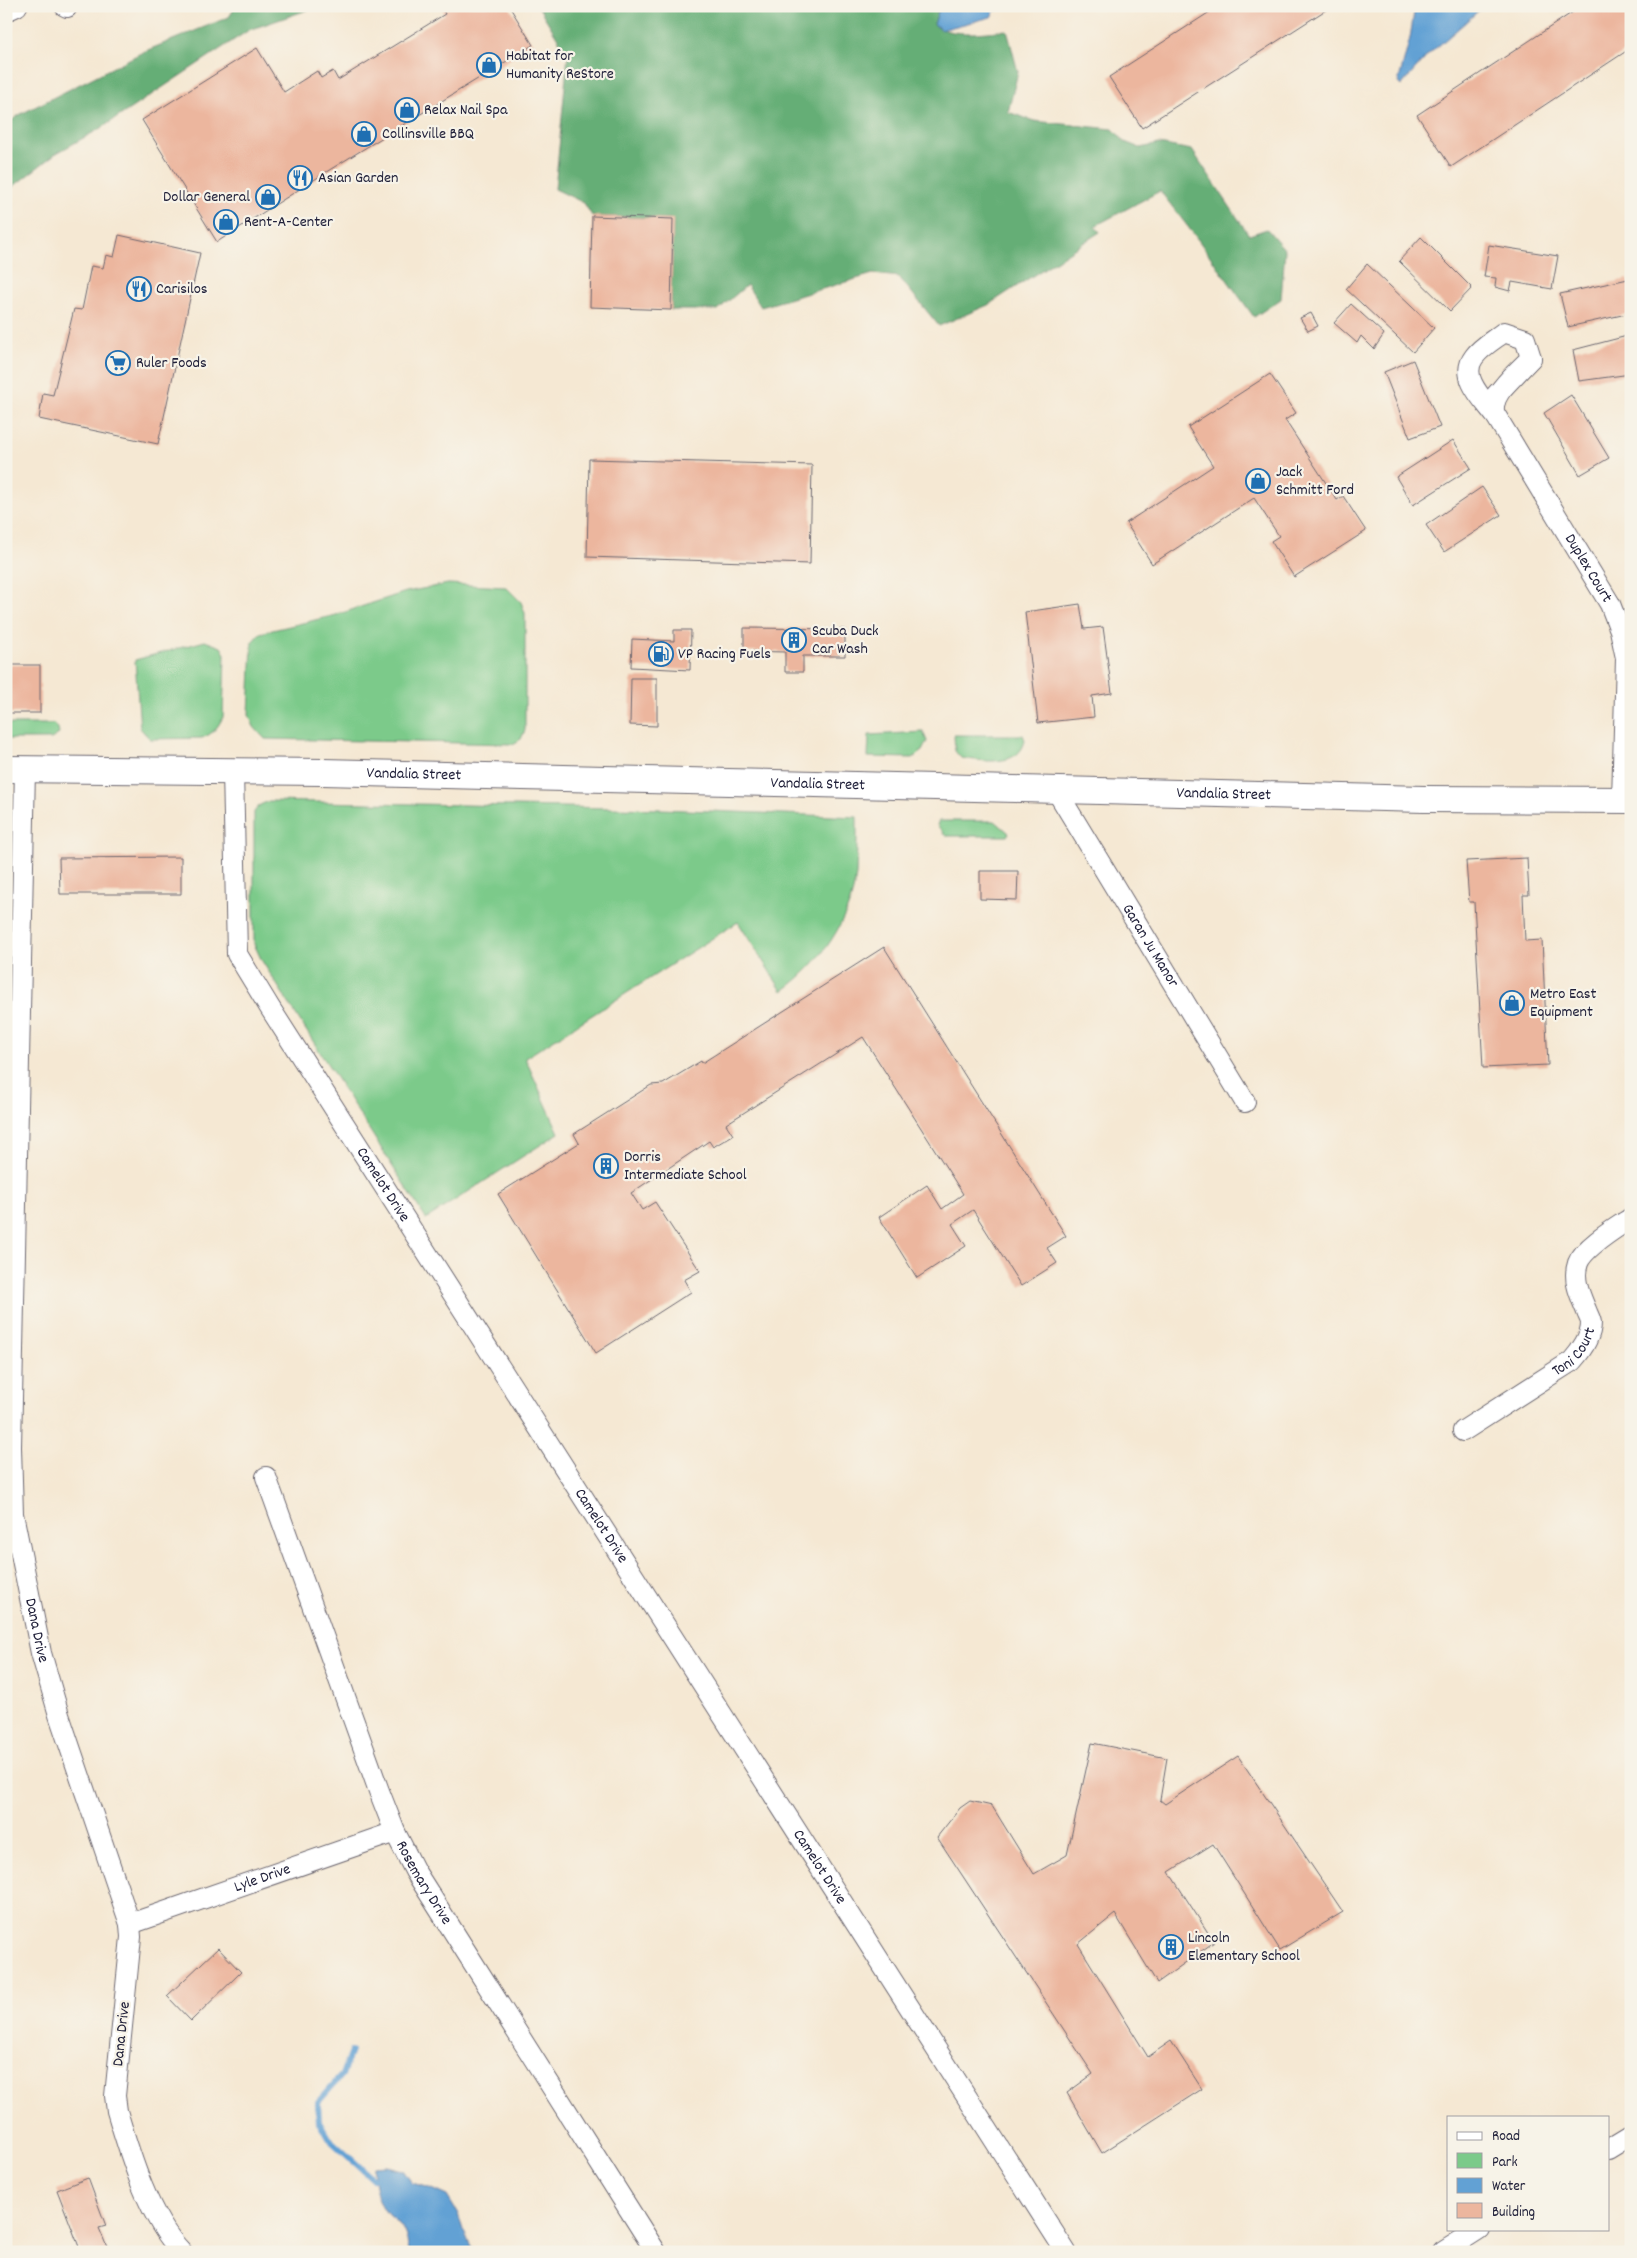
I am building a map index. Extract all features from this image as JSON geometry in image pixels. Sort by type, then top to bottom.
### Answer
[{"type":"main road","name":"Vandalia Street","points":[[16,769],[233,771],[1424,799],[1626,800]]},
{"type":"street","points":[[6,11],[17,6]]},
{"type":"street","name":"Duplex Court","points":[[1495,414],[1610,604],[1620,630],[1626,658],[1626,800]]},
{"type":"street","name":"Dana Drive","points":[[16,769],[9,1481],[19,1552],[41,1654],[59,1715],[130,1924],[131,1937],[116,2096],[117,2111],[152,2207],[164,2230],[182,2252]]},
{"type":"street","name":"Camelot Drive","points":[[233,771],[237,954],[1066,2252]]},
{"type":"street","name":"Garan Ju Manor","points":[[1056,790],[1245,1102]]},
{"type":"street","name":"Toni Court","points":[[1463,1431],[1572,1361],[1578,1354],[1587,1340],[1591,1322],[1578,1287],[1576,1277],[1578,1263],[1585,1252],[1631,1218]]},
{"type":"street","name":"Rosemary Drive","points":[[266,1477],[395,1832],[435,1904],[656,2252]]},
{"type":"street","name":"Lyle Drive","points":[[130,1924],[395,1832]]},
{"type":"street","points":[[1610,2148],[1631,2135]]},
{"type":"street","points":[[1443,2252],[1477,2230]]},
{"type":"green space","points":[[236,6],[319,6],[249,30],[103,127],[55,154],[6,192],[6,124],[21,114],[143,52],[229,17]]},
{"type":"green space","points":[[538,6],[940,6],[934,24],[949,31],[969,33],[1007,30],[1018,72],[1008,112],[1034,121],[1113,129],[1125,142],[1140,148],[1159,144],[1192,150],[1249,235],[1267,229],[1285,250],[1281,299],[1254,317],[1160,191],[1095,226],[1100,232],[988,305],[939,326],[899,277],[873,274],[761,307],[747,285],[718,310],[671,310],[673,219],[592,216],[584,203],[555,189],[568,55]]},
{"type":"green space","points":[[448,584],[506,587],[521,602],[525,613],[525,730],[521,739],[513,744],[265,739],[254,727],[249,715],[252,642],[260,633],[336,615],[406,592]]},
{"type":"green space","points":[[205,641],[221,647],[225,654],[223,717],[221,721],[212,732],[202,738],[150,739],[140,728],[135,660]]},
{"type":"green space","points":[[6,724],[54,724],[58,728],[59,734],[51,739],[6,739]]},
{"type":"green space","points":[[923,732],[927,741],[922,751],[913,758],[868,757],[869,735]]},
{"type":"green space","points":[[954,735],[1023,735],[1025,740],[1022,749],[1016,755],[999,761],[989,761],[961,758],[955,751]]},
{"type":"green space","points":[[269,801],[661,809],[857,817],[856,874],[848,908],[831,940],[809,968],[782,991],[738,922],[525,1058],[559,1133],[426,1219],[262,961],[254,944],[254,812],[260,805]]},
{"type":"green space","points":[[939,821],[995,821],[1009,833],[1007,836],[946,836],[937,825]]},
{"type":"water","points":[[940,6],[994,6],[996,8],[991,17],[941,30],[934,24]]},
{"type":"water","points":[[1415,6],[1484,6],[1428,55],[1401,86],[1398,83],[1410,38]]},
{"type":"water","points":[[387,2166],[403,2170],[412,2183],[447,2196],[458,2214],[463,2230],[474,2252],[409,2252],[403,2229],[384,2210],[376,2193],[374,2167]]},
{"type":"building","points":[[441,6],[509,6],[533,45],[331,169],[217,242],[142,120],[257,48],[284,92],[317,71],[321,78],[333,71],[338,80],[445,14]]},
{"type":"building","points":[[1219,6],[1332,6],[1142,128],[1109,77]]},
{"type":"building","points":[[1582,6],[1621,6],[1631,21],[1631,48],[1451,167],[1417,115]]},
{"type":"building","points":[[592,216],[673,219],[671,310],[590,307]]},
{"type":"building","name":"Ruler Foods","points":[[119,235],[200,253],[158,444],[39,419],[43,393],[53,395],[74,309],[82,310],[91,266],[103,268],[106,255],[114,257]]},
{"type":"building","points":[[1421,237],[1472,288],[1450,311],[1399,261]]},
{"type":"building","points":[[1489,245],[1558,256],[1552,289],[1512,282],[1510,291],[1495,287],[1496,278],[1484,277]]},
{"type":"building","points":[[1367,264],[1434,328],[1413,352],[1346,289]]},
{"type":"building","points":[[1628,279],[1631,291],[1631,313],[1568,327],[1560,294]]},
{"type":"building","points":[[1351,304],[1384,334],[1374,349],[1361,336],[1357,343],[1334,323]]},
{"type":"building","points":[[1311,313],[1318,326],[1308,331],[1300,318]]},
{"type":"building","points":[[1631,335],[1631,374],[1579,381],[1573,350]]},
{"type":"building","points":[[1413,360],[1440,427],[1410,438],[1384,372]]},
{"type":"building","name":"Jack Schmitt Ford","points":[[1270,374],[1296,413],[1285,420],[1337,500],[1343,496],[1366,531],[1294,577],[1271,541],[1279,536],[1254,498],[1152,564],[1126,523],[1213,466],[1188,427]]},
{"type":"building","points":[[1571,395],[1609,458],[1580,475],[1544,413]]},
{"type":"building","points":[[1453,440],[1471,468],[1413,505],[1396,477]]},
{"type":"building","points":[[589,459],[812,465],[810,564],[587,557]]},
{"type":"building","points":[[1482,487],[1501,515],[1444,552],[1426,525]]},
{"type":"building","points":[[1080,604],[1084,629],[1103,627],[1112,693],[1092,696],[1094,717],[1038,723],[1025,612]]},
{"type":"building","name":"Scuba Duck Car Wash","points":[[744,628],[845,629],[845,656],[803,656],[803,672],[785,672],[785,652],[744,651]]},
{"type":"building","name":"VP Racing Fuels","points":[[674,630],[691,630],[690,670],[631,667],[632,639],[674,641]]},
{"type":"building","points":[[6,665],[40,665],[40,713],[6,713]]},
{"type":"building","points":[[631,678],[657,678],[657,726],[630,725]]},
{"type":"building","points":[[181,857],[181,894],[60,894],[59,858]]},
{"type":"building","name":"Metro East Equipment","points":[[1527,858],[1529,895],[1523,895],[1525,941],[1542,940],[1548,1065],[1483,1068],[1474,902],[1469,902],[1466,861]]},
{"type":"building","points":[[980,871],[1018,871],[1017,900],[980,899]]},
{"type":"building","name":"Dorris Intermediate School","points":[[884,947],[1066,1236],[1047,1248],[1057,1263],[1021,1286],[973,1210],[952,1224],[966,1246],[917,1278],[879,1217],[927,1185],[942,1209],[963,1194],[863,1037],[726,1124],[733,1135],[713,1147],[709,1141],[631,1193],[642,1210],[655,1202],[700,1271],[684,1280],[691,1292],[596,1353],[498,1194],[579,1143],[574,1134],[651,1085],[663,1084],[701,1061],[702,1063]]},
{"type":"building","name":"Lincoln Elementary School","points":[[1092,1743],[1167,1758],[1160,1800],[1165,1804],[1238,1756],[1343,1912],[1280,1950],[1213,1844],[1169,1872],[1214,1942],[1157,1983],[1115,1914],[1078,1944],[1148,2057],[1171,2041],[1202,2089],[1102,2153],[1067,2093],[1093,2074],[937,1837],[960,1808],[970,1801],[992,1806],[1034,1874],[1067,1855]]},
{"type":"building","points":[[218,1948],[241,1972],[191,2021],[167,1996]]},
{"type":"building","points":[[88,2178],[106,2226],[99,2228],[109,2252],[81,2252],[57,2190]]},
{"type":"waterway","points":[[996,8],[1001,6]]},
{"type":"waterway","points":[[351,2051],[342,2075],[318,2102],[319,2122],[328,2138],[373,2179]]},
{"type":"place","name":"Habitat for Humanity ReStore","points":[[489,65]]},
{"type":"place","name":"Relax Nail Spa","points":[[407,110]]},
{"type":"place","name":"Collinsville BBQ","points":[[364,134]]},
{"type":"place","name":"Asian Garden","points":[[300,178]]},
{"type":"place","name":"Dollar General","points":[[268,197]]},
{"type":"place","name":"Rent-A-Center","points":[[226,222]]},
{"type":"place","name":"Carisilos","points":[[139,289]]},
{"type":"place","name":"Ruler Foods","points":[[118,363]]},
{"type":"place","name":"Jack Schmitt Ford","points":[[1258,481]]},
{"type":"place","name":"Scuba Duck Car Wash","points":[[794,640]]},
{"type":"place","name":"VP Racing Fuels","points":[[661,654]]},
{"type":"place","name":"Metro East Equipment","points":[[1512,1003]]},
{"type":"place","name":"Dorris Intermediate School","points":[[606,1166]]},
{"type":"place","name":"Lincoln Elementary School","points":[[1171,1947]]}]
